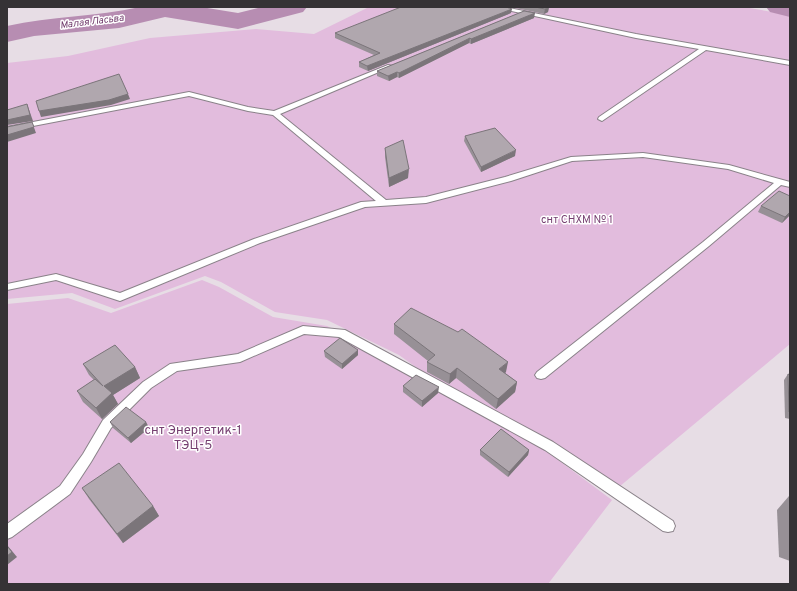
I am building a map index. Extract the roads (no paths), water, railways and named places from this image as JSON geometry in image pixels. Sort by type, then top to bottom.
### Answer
[{"type":"lane","points":[[496,7],[704,48],[790,62]]},
{"type":"lane","points":[[506,18],[521,13]]},
{"type":"lane","points":[[602,119],[704,48]]},
{"type":"lane","points":[[275,114],[398,63]]},
{"type":"lane","points":[[7,129],[190,94],[248,109],[275,114],[383,202]]},
{"type":"lane","points":[[7,287],[56,277],[120,298],[264,239],[364,204],[426,200],[571,159],[643,155],[729,167],[785,184]]},
{"type":"lane","points":[[541,375],[706,244],[785,184]]},
{"type":"lane","points":[[7,532],[65,490],[87,458],[107,424],[147,385],[174,367],[240,358],[303,330],[341,333],[549,446],[668,526]]},
{"type":"waterway","name":"Малая Ласьва","points":[[7,34],[34,28],[119,20],[165,9],[238,21],[294,7]]},
{"type":"waterway","points":[[779,7],[790,9]]},
{"type":"park label","name":"снт СНХМ № 1","points":[[577,220]]},
{"type":"park label","name":"снт Энергетик-1 ТЭЦ-5","points":[[193,438]]}]
